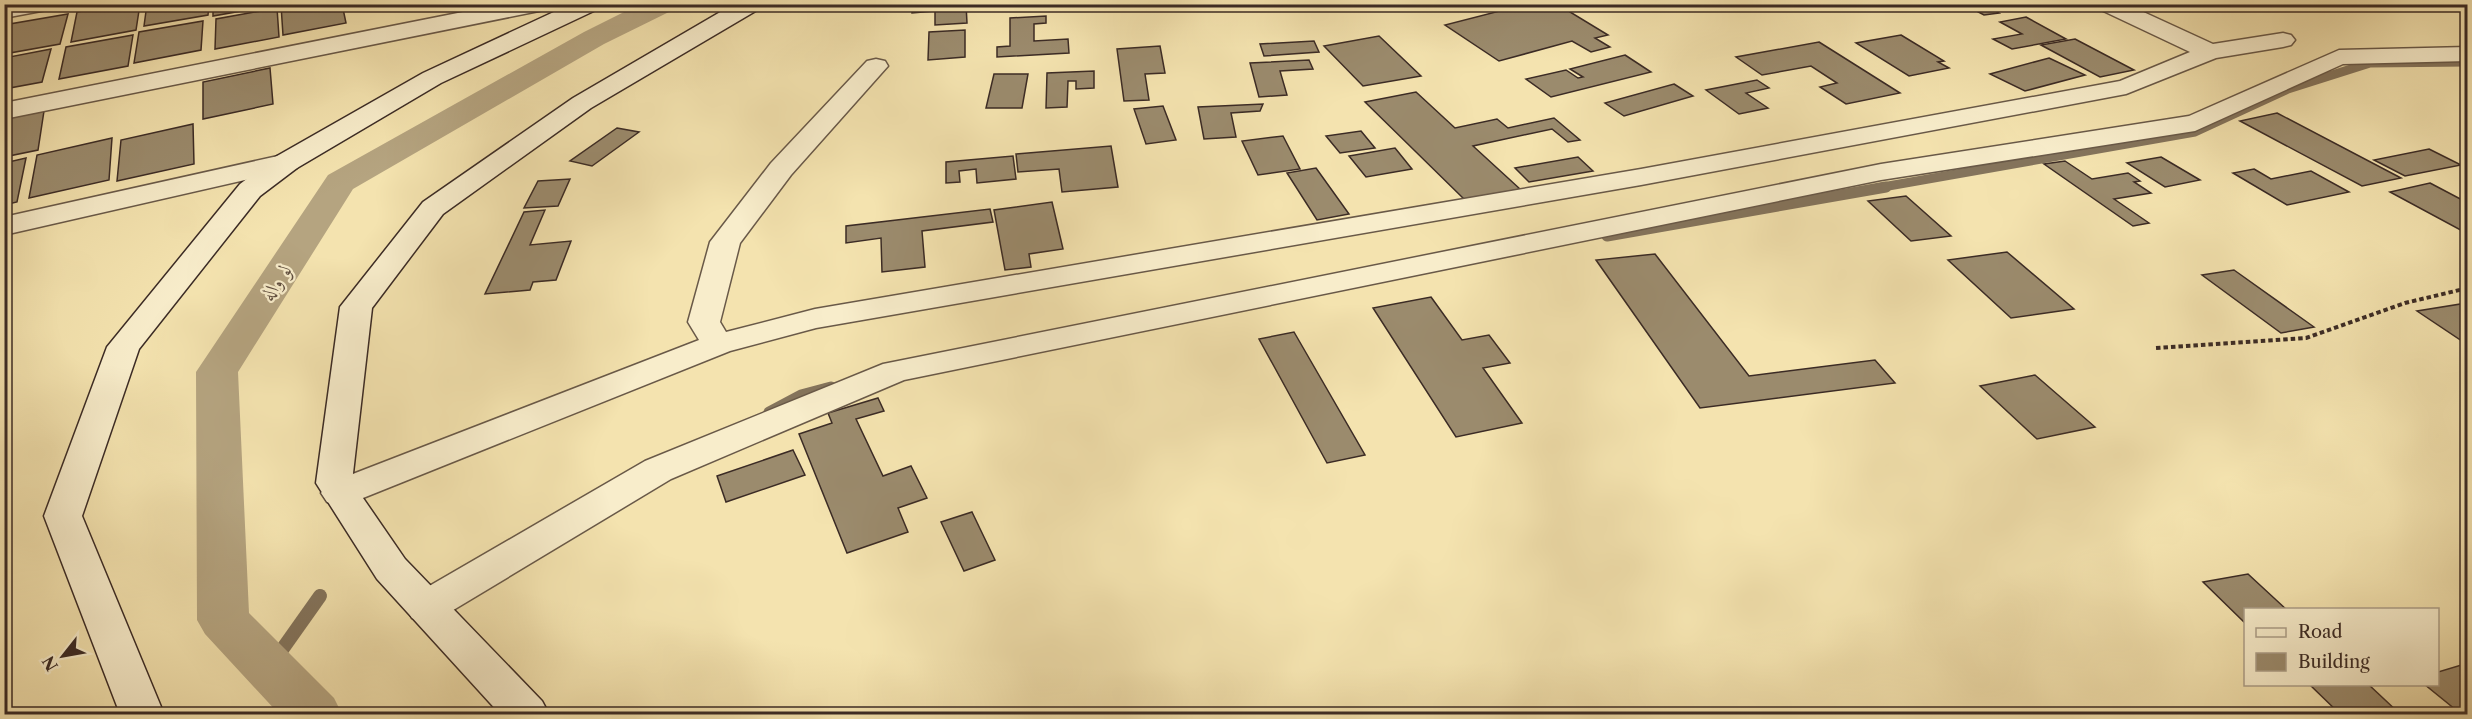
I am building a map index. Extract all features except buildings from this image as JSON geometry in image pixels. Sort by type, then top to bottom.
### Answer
[{"type":"street","points":[[4,11],[44,4]]},
{"type":"street","points":[[4,111],[539,4]]},
{"type":"street","points":[[142,714],[63,516],[123,347],[250,190],[286,162],[432,78],[590,4]]},
{"type":"street","points":[[527,714],[391,569],[334,483],[356,307],[433,208],[582,103],[751,4]]},
{"type":"street","points":[[2107,4],[2210,52]]},
{"type":"street","points":[[340,494],[718,344],[815,318],[1641,177],[2126,87],[2210,52],[2283,40]]},
{"type":"street","points":[[426,608],[658,471],[895,371],[1881,172],[2195,123],[2339,57],[2468,54]]},
{"type":"street","points":[[718,344],[704,322],[725,242],[781,169],[876,66]]},
{"type":"street","points":[[4,226],[286,162]]},
{"type":"path","points":[[2156,348],[2306,338],[2405,303],[2468,288]]},
{"type":"waterway","name":"لو واله","points":[[314,714],[223,620],[217,372],[340,182],[594,38],[663,4]]},
{"type":"waterway","points":[[1877,188],[2195,132],[2288,89],[2370,63],[2468,62]]},
{"type":"waterway","points":[[1607,236],[1886,187]]},
{"type":"waterway","points":[[769,412],[801,395],[831,387]]},
{"type":"waterway","points":[[269,668],[320,596]]}]
